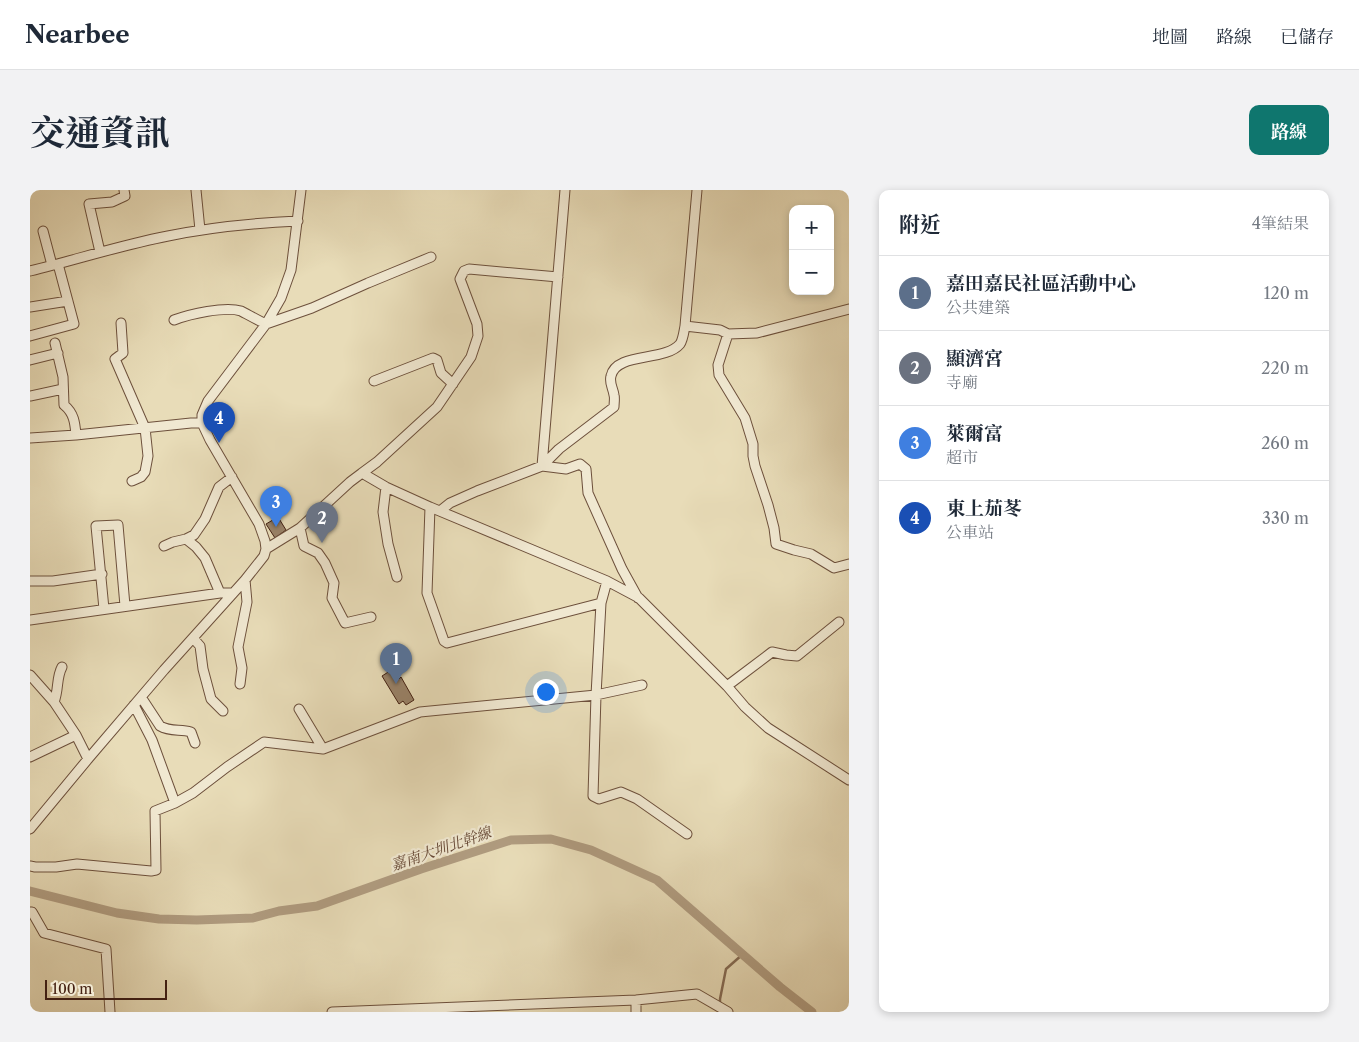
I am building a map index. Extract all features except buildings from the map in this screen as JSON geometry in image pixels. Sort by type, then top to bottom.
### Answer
[{"type":"street","points":[[100,252],[90,204],[112,202],[126,196],[124,190]]},
{"type":"street","points":[[196,190],[200,230]]},
{"type":"street","points":[[266,549],[259,524],[210,440],[202,423],[202,415],[208,401],[266,324],[281,298],[291,270],[301,190]]},
{"type":"street","points":[[542,466],[565,190]]},
{"type":"street","points":[[440,511],[450,503],[470,494],[542,466],[559,449],[614,406],[611,374],[617,365],[635,359],[658,355],[674,349],[681,343],[685,326],[697,190]]},
{"type":"street","points":[[30,271],[166,236],[200,230],[298,221]]},
{"type":"street","points":[[30,336],[74,324],[68,301],[43,231]]},
{"type":"street","points":[[174,320],[189,314],[222,310],[240,311],[266,324],[312,308],[431,257]]},
{"type":"street","points":[[30,829],[140,697],[245,580],[259,563],[266,549],[300,528],[350,482],[377,462],[437,407],[471,357],[478,336],[477,324],[460,279],[464,271],[469,269],[558,277]]},
{"type":"street","points":[[30,306],[68,301]]},
{"type":"street","points":[[685,326],[720,330],[728,334],[757,332],[849,309]]},
{"type":"street","points":[[121,323],[123,353],[115,359],[144,428],[148,456],[145,472],[141,477],[132,481]]},
{"type":"street","points":[[728,334],[718,365],[719,375],[745,418],[753,444],[754,466],[768,505],[776,544],[811,554],[834,568],[849,564]]},
{"type":"street","points":[[56,343],[63,376],[64,405],[70,410],[74,419],[76,435]]},
{"type":"street","points":[[30,360],[58,353]]},
{"type":"street","points":[[374,381],[433,358],[436,360],[441,372],[453,384]]},
{"type":"street","points":[[30,396],[63,389]]},
{"type":"street","points":[[30,438],[202,423]]},
{"type":"street","points":[[542,466],[566,469],[580,464],[586,469],[588,493],[622,570],[639,598],[727,686],[745,707],[768,728],[849,780]]},
{"type":"street","points":[[362,473],[386,487],[430,507],[607,581],[639,598]]},
{"type":"street","points":[[164,546],[194,535],[205,519],[219,487],[232,477]]},
{"type":"street","points":[[386,487],[383,512],[388,544],[397,577]]},
{"type":"street","points":[[430,507],[427,592],[440,634],[447,643],[601,602]]},
{"type":"street","points":[[104,609],[96,526],[118,525],[125,606]]},
{"type":"street","points":[[300,528],[304,546],[318,553],[331,572],[334,583],[332,598],[346,623],[371,617]]},
{"type":"street","points":[[186,539],[205,558],[220,593]]},
{"type":"street","points":[[30,581],[53,581],[102,574]]},
{"type":"street","points":[[240,684],[242,668],[238,648],[247,602],[245,580]]},
{"type":"street","points":[[607,581],[601,602],[593,796],[599,799],[621,792],[637,799],[687,834]]},
{"type":"street","points":[[30,620],[220,593],[232,594]]},
{"type":"street","points":[[727,686],[772,652],[797,656],[839,622]]},
{"type":"street","points":[[193,638],[200,646],[210,700],[223,711]]},
{"type":"street","points":[[54,702],[57,696],[59,673],[62,667]]},
{"type":"street","points":[[30,675],[54,702],[76,735],[88,759]]},
{"type":"street","points":[[30,866],[56,867],[77,864],[151,872],[156,870],[155,811],[193,793],[264,742],[323,749],[420,712],[596,694],[642,685]]},
{"type":"street","points":[[140,697],[160,726],[165,729],[191,732],[195,743]]},
{"type":"street","points":[[134,706],[152,740],[175,803]]},
{"type":"street","points":[[299,709],[323,749]]},
{"type":"street","points":[[30,757],[76,735]]},
{"type":"street","points":[[30,912],[44,933],[106,949],[110,1012]]},
{"type":"street","points":[[332,1012],[636,1000],[697,994],[727,1011]]},
{"type":"street","points":[[636,1000],[636,1012]]},
{"type":"waterway","name":"嘉南大圳北幹線","points":[[30,891],[117,913],[159,919],[253,918],[279,911],[317,906],[421,869],[511,840],[551,839],[591,850],[657,880],[780,987],[812,1012]]},
{"type":"waterway","points":[[720,1005],[726,969],[743,954]]},
{"type":"place","name":"東上茄苳","points":[[219,443]]},
{"type":"place","name":"萊爾富","points":[[276,527]]},
{"type":"place","name":"顯濟宮","points":[[322,543]]},
{"type":"place","name":"嘉田嘉民社區活動中心","points":[[396,684]]}]
